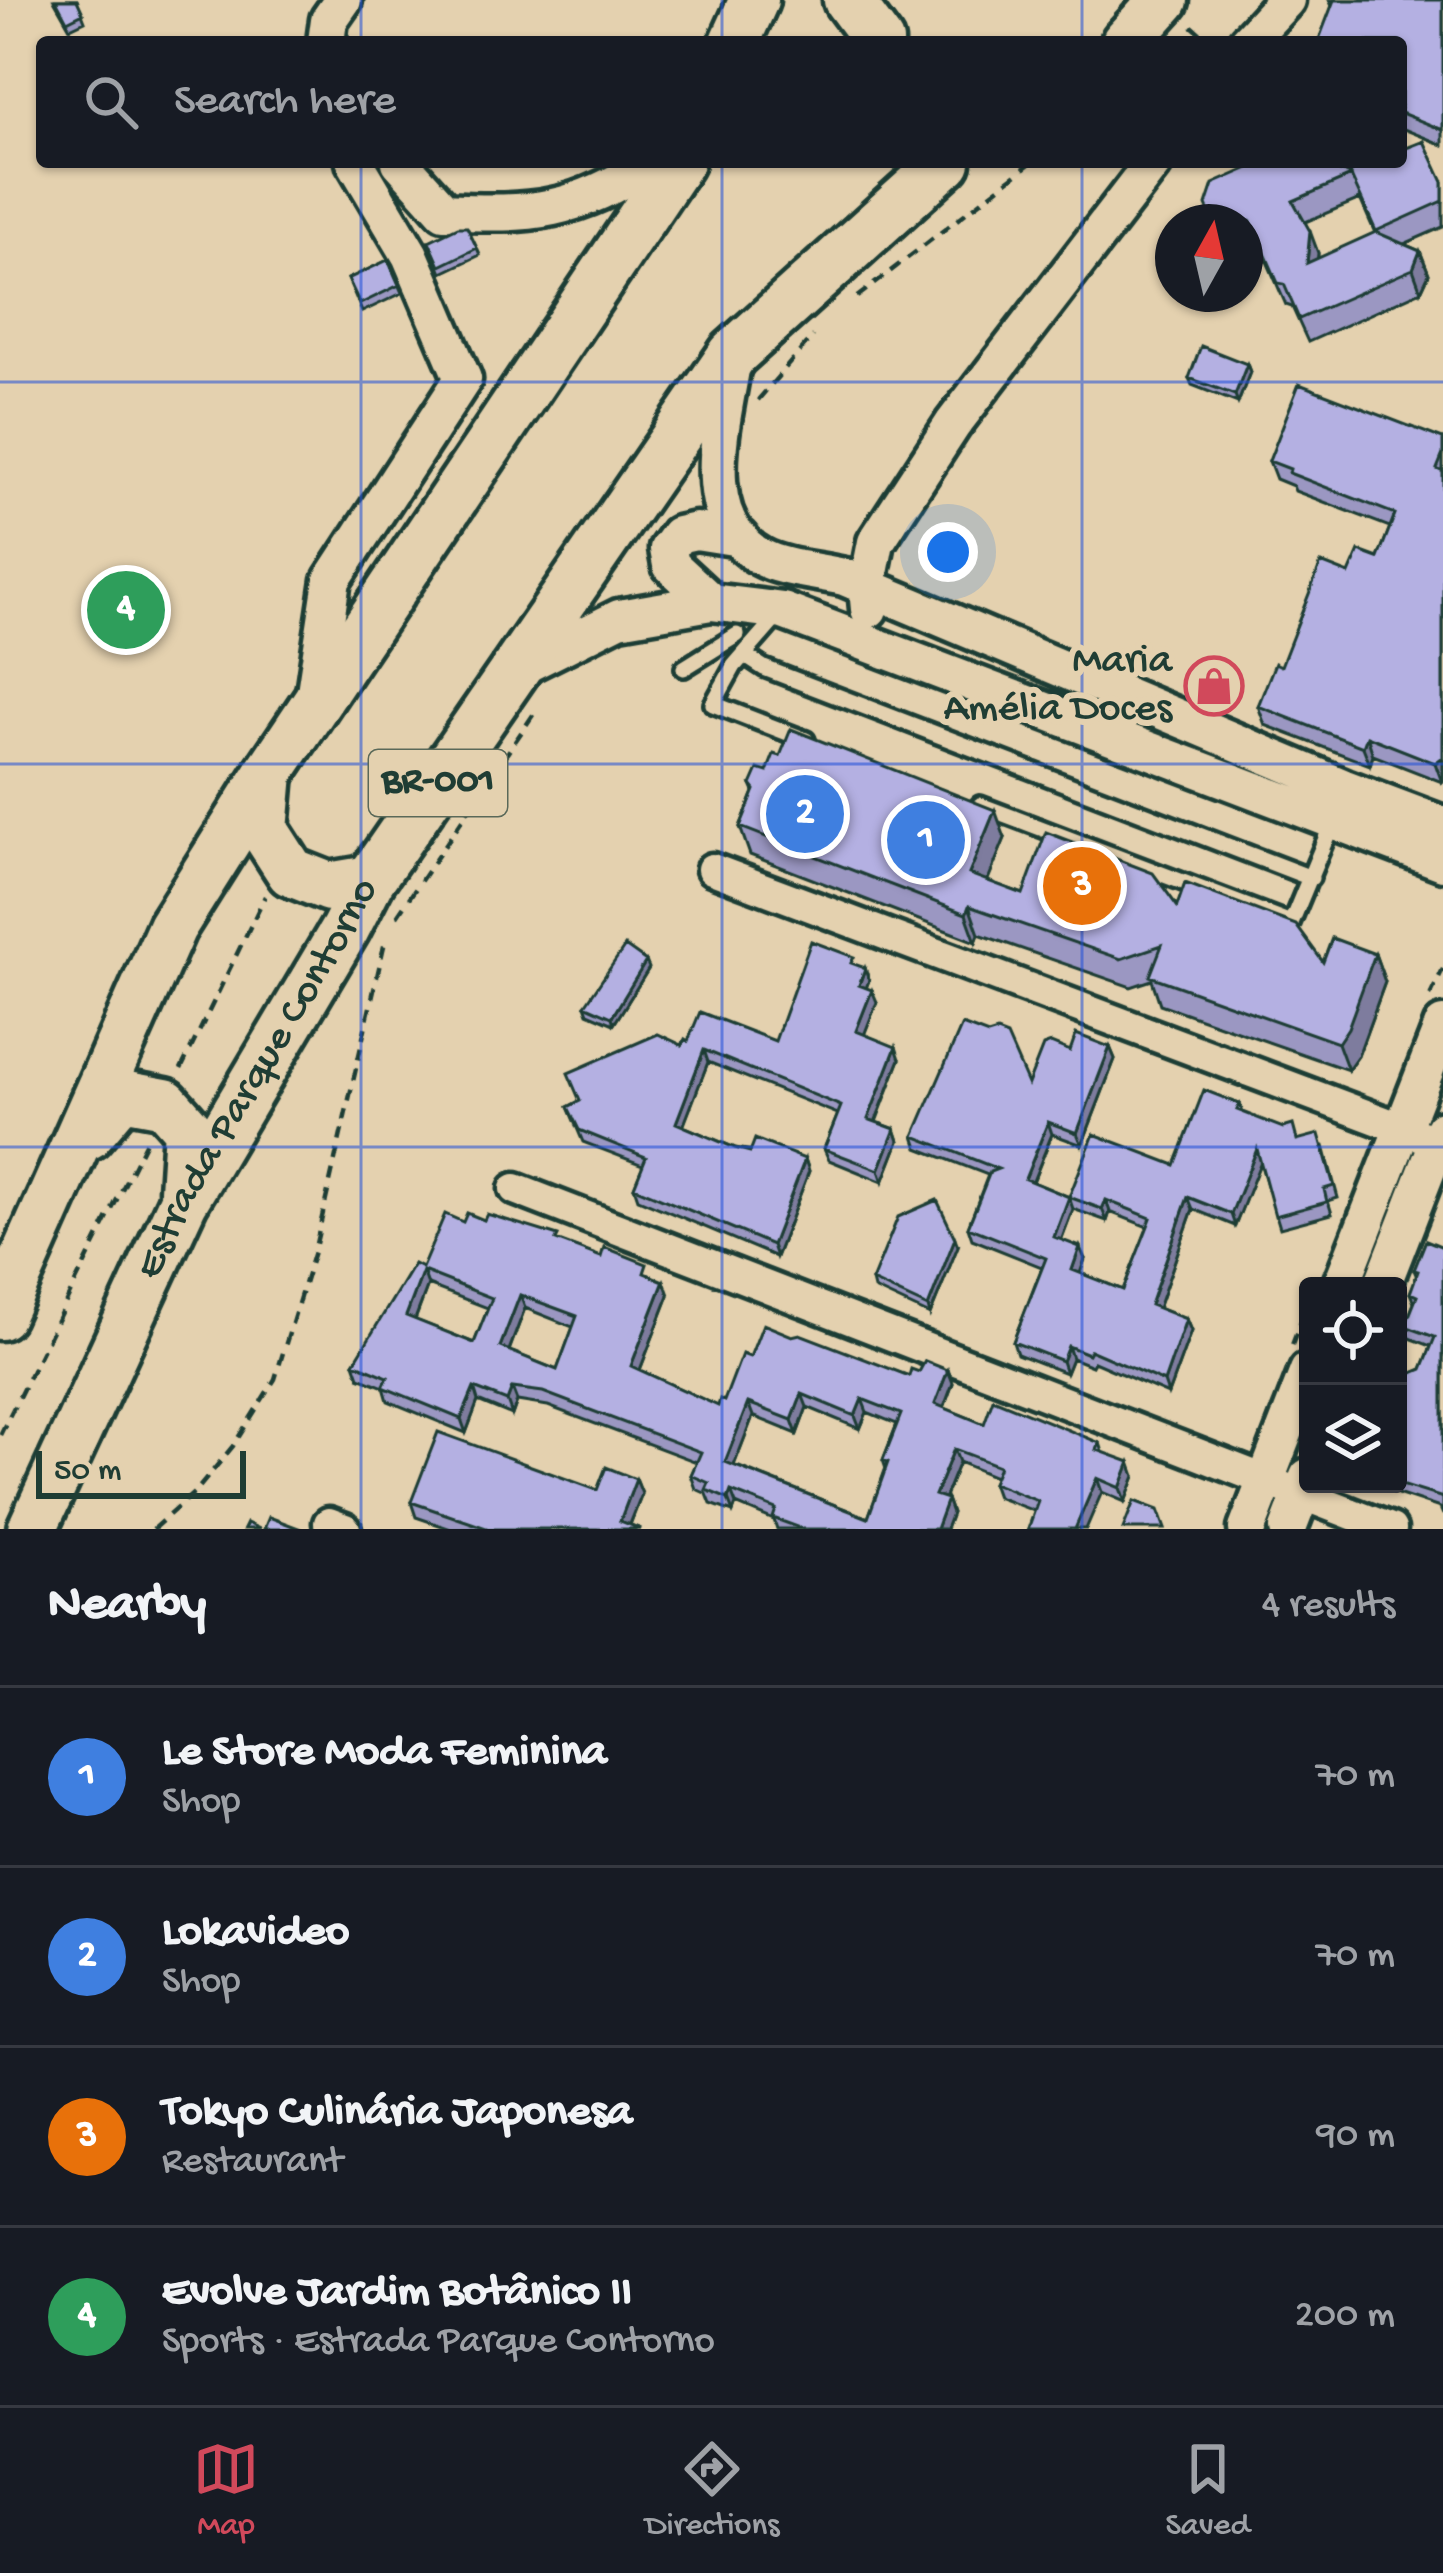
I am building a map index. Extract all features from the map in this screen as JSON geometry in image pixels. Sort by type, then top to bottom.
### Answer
[{"type":"highway","points":[[738,36],[754,0]]},
{"type":"highway","points":[[848,0],[875,36]]},
{"type":"highway","points":[[1131,36],[1164,0]]},
{"type":"highway","points":[[0,1315],[172,927],[269,773],[675,168]]},
{"type":"highway","name":"Estrada Parque Contorno","points":[[32,1529],[183,1202],[370,880],[734,354],[939,168]]},
{"type":"highway","points":[[269,773],[264,830],[291,872],[329,887],[370,880]]},
{"type":"highway","points":[[70,1159],[122,1095],[164,1102],[188,1129],[183,1202]]},
{"type":"street","points":[[327,36],[329,20],[343,0]]},
{"type":"street","points":[[1253,36],[1286,0]]},
{"type":"street","points":[[313,710],[332,580],[463,379],[410,255],[359,168]]},
{"type":"street","points":[[405,168],[444,211],[511,215],[558,208],[641,168]]},
{"type":"street","points":[[853,638],[870,608],[867,588],[876,542],[953,424],[1149,168]]},
{"type":"street","points":[[734,354],[717,480],[725,518],[762,557],[844,577],[1340,804],[1443,862]]},
{"type":"street","points":[[730,614],[671,565],[668,549],[678,535],[696,531],[740,538]]},
{"type":"street","points":[[518,669],[619,618],[783,610],[1340,804],[1443,825]]},
{"type":"street","points":[[712,869],[1403,1128],[1441,1138],[1386,1277]]},
{"type":"street","points":[[1345,1277],[1443,1025]]},
{"type":"street","points":[[515,1189],[1266,1480],[1299,1484]]},
{"type":"street","points":[[1247,1529],[1303,1385]]},
{"type":"street","points":[[1288,1529],[1302,1493]]},
{"type":"street","points":[[1321,1493],[1391,1529]]},
{"type":"lane","points":[[783,610],[739,660],[712,704],[824,746]]},
{"type":"lane","points":[[730,614],[739,660]]},
{"type":"lane","points":[[684,668],[730,614]]},
{"type":"lane","points":[[739,660],[1311,878]]},
{"type":"lane","points":[[957,796],[1291,922],[1340,804]]},
{"type":"path","points":[[0,1435],[266,894]]},
{"type":"path","points":[[153,1529],[197,1490],[233,1446],[274,1379],[316,1248],[389,925]]},
{"type":"building","points":[[56,0],[77,0],[83,13],[67,21]]},
{"type":"building","points":[[1334,0],[1443,0],[1443,130],[1407,115],[1407,36],[1320,36]]},
{"type":"building","points":[[1424,141],[1443,182],[1443,201],[1376,231],[1351,176],[1293,201],[1310,231],[1307,263],[1376,232],[1420,251],[1413,269],[1299,319],[1263,249],[1263,204],[1206,204],[1213,184],[1249,168],[1332,168],[1351,175],[1359,168],[1407,168],[1407,148]]},
{"type":"building","points":[[467,227],[477,248],[440,266],[429,241]]},
{"type":"building","points":[[388,260],[399,285],[360,304],[348,279]]},
{"type":"building","points":[[1201,346],[1247,364],[1235,395],[1189,378]]},
{"type":"building","points":[[1299,384],[1443,439],[1437,469],[1443,472],[1443,757],[1435,763],[1367,736],[1363,747],[1258,706],[1275,663],[1281,666],[1321,563],[1349,574],[1359,551],[1378,558],[1395,514],[1269,461]]},
{"type":"building","points":[[791,729],[995,810],[969,874],[1023,894],[1046,832],[1153,873],[1177,906],[1185,883],[1296,925],[1323,962],[1332,938],[1375,954],[1348,1028],[1338,1043],[1150,976],[1162,945],[1121,959],[969,906],[966,914],[740,827],[758,769],[767,772]]},
{"type":"building","points":[[811,941],[854,957],[851,963],[865,968],[859,985],[872,990],[856,1031],[896,1047],[868,1119],[895,1129],[879,1170],[824,1149],[841,1106],[704,1050],[676,1123],[735,1148],[750,1152],[755,1139],[805,1159],[772,1245],[634,1187],[646,1157],[579,1130],[568,1107],[580,1101],[568,1073],[658,1034],[682,1045],[700,1012],[775,1041]]},
{"type":"building","points":[[625,946],[646,961],[612,1017],[585,1005]]},
{"type":"building","points":[[962,1025],[1007,1036],[1028,1084],[1043,1046],[1051,1043],[1070,1051],[1076,1034],[1110,1047],[1077,1133],[1048,1122],[1025,1179],[1069,1197],[1094,1134],[1175,1165],[1204,1090],[1240,1104],[1237,1110],[1283,1128],[1293,1125],[1297,1140],[1319,1134],[1334,1186],[1324,1189],[1327,1202],[1275,1216],[1257,1149],[1231,1214],[1188,1197],[1150,1305],[1186,1319],[1164,1382],[1090,1350],[1088,1354],[1068,1346],[1062,1361],[1013,1342],[1046,1258],[968,1227],[990,1172],[998,1169],[914,1136]],"holes":[[[1069,1197],[1102,1209],[1106,1200],[1151,1218],[1123,1290],[1072,1270],[1080,1247],[1054,1237]]]},
{"type":"building","points":[[937,1200],[955,1238],[928,1307],[872,1281],[898,1217]]},
{"type":"building","points":[[467,1213],[484,1220],[487,1214],[558,1236],[556,1240],[601,1257],[604,1247],[647,1264],[644,1273],[664,1281],[631,1366],[718,1406],[742,1354],[750,1357],[763,1324],[909,1376],[911,1369],[919,1372],[925,1361],[948,1370],[935,1404],[984,1424],[993,1399],[1100,1443],[1097,1450],[1130,1462],[1120,1488],[1097,1478],[1075,1529],[1028,1529],[1038,1501],[992,1483],[999,1466],[954,1449],[935,1495],[947,1499],[936,1529],[803,1529],[773,1518],[776,1509],[731,1491],[728,1499],[706,1490],[709,1483],[691,1475],[701,1452],[543,1392],[512,1388],[507,1401],[474,1388],[461,1419],[383,1387],[388,1377],[354,1363],[414,1264],[422,1268],[445,1214],[463,1222]],"holes":[[[423,1271],[492,1298],[474,1343],[406,1316]],[[520,1295],[577,1316],[557,1370],[500,1347]],[[802,1394],[855,1416],[862,1399],[901,1414],[868,1518],[725,1462],[748,1403],[792,1420]]]},
{"type":"building","points":[[1426,1240],[1443,1247],[1443,1498],[1407,1487],[1407,1375],[1422,1369],[1435,1337],[1407,1327],[1417,1296],[1410,1293],[1418,1271],[1414,1270]]},
{"type":"building","points":[[438,1432],[597,1490],[606,1467],[636,1479],[620,1521],[641,1529],[489,1529],[411,1502]]},
{"type":"building","points":[[1134,1501],[1158,1510],[1165,1529],[1123,1529]]},
{"type":"building","points":[[269,1517],[301,1529],[264,1529]]},
{"type":"place","name":"Evolve Jardim Botânico II","points":[[126,610]]},
{"type":"place","name":"Maria Amélia Doces","points":[[1214,686]]},
{"type":"place","name":"Lokavideo","points":[[805,814]]},
{"type":"place","name":"Le Store Moda Feminina","points":[[926,840]]},
{"type":"place","name":"Tokyo Culinária Japonesa","points":[[1082,886]]}]
